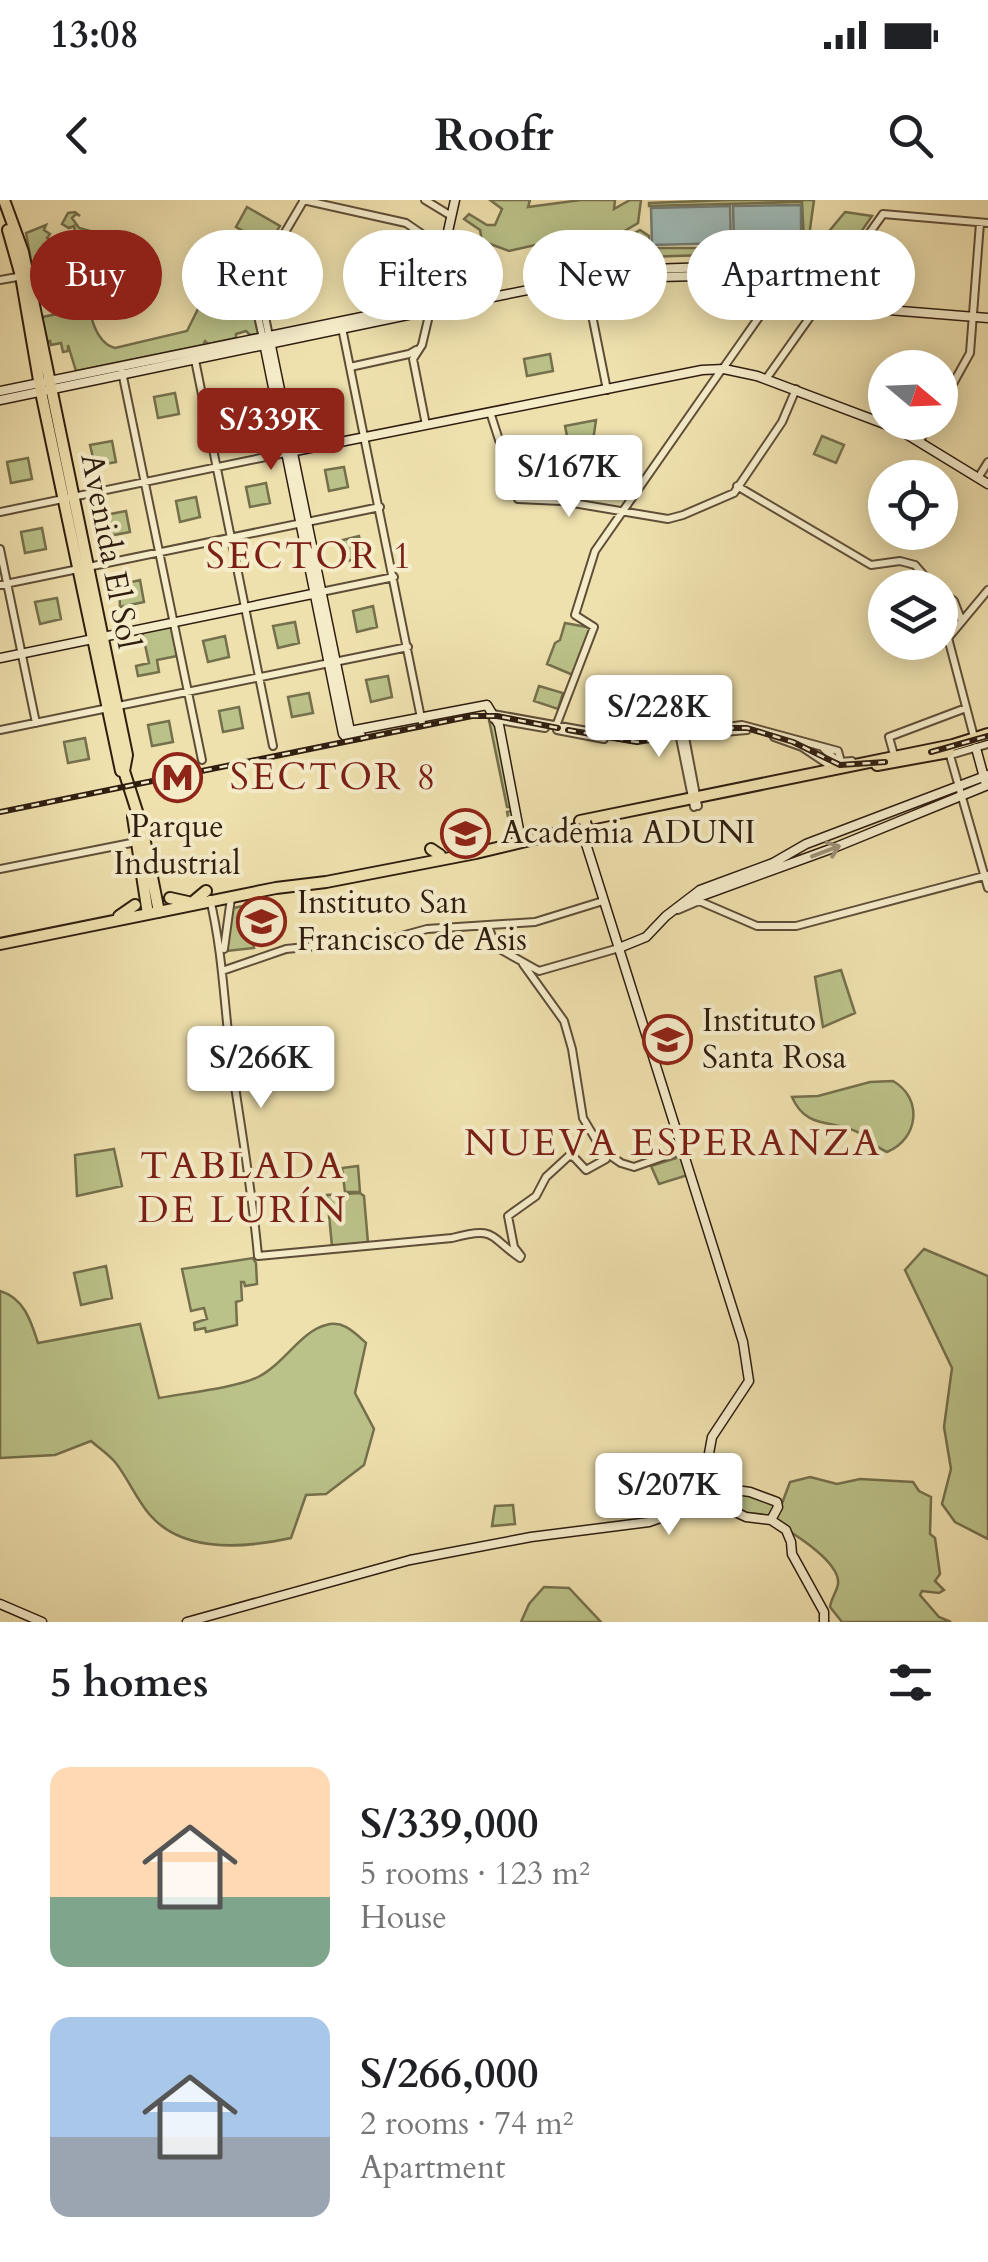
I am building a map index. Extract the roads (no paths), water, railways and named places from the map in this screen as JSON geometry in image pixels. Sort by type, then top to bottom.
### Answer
[{"type":"main road","points":[[444,230],[453,200]]},
{"type":"main road","points":[[447,230],[453,200]]},
{"type":"main road","name":"Avenida El Sol","points":[[2,202],[24,273],[111,707],[127,755],[125,777],[153,911]]},
{"type":"main road","points":[[915,311],[988,317]]},
{"type":"main road","points":[[0,400],[353,320]]},
{"type":"main road","points":[[339,324],[360,320]]},
{"type":"main road","points":[[266,341],[348,733],[491,715],[519,838]]},
{"type":"main road","points":[[289,451],[723,368],[763,377],[868,417]]},
{"type":"main road","points":[[0,391],[46,387]]},
{"type":"main road","points":[[797,390],[868,416]]},
{"type":"main road","points":[[920,440],[983,479]]},
{"type":"main road","points":[[0,657],[318,592]]},
{"type":"main road","points":[[742,793],[766,792],[787,780],[963,749],[988,740]]},
{"type":"main road","points":[[0,942],[63,933],[263,888],[336,880],[435,852],[648,814],[891,756],[963,749]]},
{"type":"main road","points":[[963,749],[987,782]]},
{"type":"main road","points":[[620,948],[646,937],[704,888],[773,863],[810,842],[959,786],[987,782]]},
{"type":"main road","points":[[670,913],[702,895],[836,848],[962,797],[987,782]]},
{"type":"main road","points":[[385,868],[419,866],[489,851],[519,838],[648,814]]},
{"type":"main road","points":[[583,825],[620,948]]},
{"type":"main road","points":[[187,1622],[410,1560],[527,1539],[654,1524],[684,1510],[707,1486],[714,1438],[752,1378],[746,1339],[583,825]]},
{"type":"main road","points":[[203,900],[263,888]]},
{"type":"main road","points":[[63,933],[153,911]]},
{"type":"main road","points":[[700,1494],[712,1437],[731,1411]]},
{"type":"main road","points":[[707,1486],[750,1492],[777,1502],[770,1520]]},
{"type":"main road","points":[[700,1494],[746,1517],[770,1520],[784,1527],[792,1554],[824,1612],[824,1622]]},
{"type":"main road","points":[[0,1605],[40,1622]]},
{"type":"street","points":[[304,200],[406,223],[416,230]]},
{"type":"street","points":[[266,341],[258,282],[304,200]]},
{"type":"street","points":[[266,341],[254,304],[257,280],[304,200]]},
{"type":"street","points":[[427,200],[448,212]]},
{"type":"street","points":[[872,230],[884,214],[982,223],[966,359],[958,373]]},
{"type":"street","points":[[0,278],[24,273]]},
{"type":"street","points":[[351,367],[409,354],[420,343],[426,320]]},
{"type":"street","points":[[426,424],[413,357],[422,345],[427,320]]},
{"type":"street","points":[[592,320],[605,389]]},
{"type":"street","points":[[556,726],[594,627],[577,617],[576,611],[596,551],[757,320]]},
{"type":"street","points":[[763,377],[804,320]]},
{"type":"street","points":[[266,322],[284,330]]},
{"type":"street","points":[[339,324],[423,721]]},
{"type":"street","points":[[193,355],[272,746]]},
{"type":"street","points":[[123,370],[203,760]]},
{"type":"street","points":[[490,412],[518,499],[561,501],[668,519],[735,489],[782,422],[797,390]]},
{"type":"street","points":[[0,511],[289,451]]},
{"type":"street","points":[[983,479],[988,465]]},
{"type":"street","points":[[735,489],[871,565],[900,560],[920,570]]},
{"type":"street","points":[[4,583],[379,506]]},
{"type":"street","points":[[0,548],[4,583]]},
{"type":"street","points":[[0,556],[35,723]]},
{"type":"street","points":[[318,592],[394,577]]},
{"type":"street","points":[[988,590],[948,638],[966,708],[959,786],[988,888]]},
{"type":"street","points":[[958,610],[962,620]]},
{"type":"street","points":[[0,730],[408,646]]},
{"type":"street","points":[[491,715],[640,740],[742,725],[827,749],[841,762],[891,756],[890,737],[966,708]]},
{"type":"street","points":[[491,715],[634,744],[750,730],[802,746],[830,766],[834,758],[827,749]]},
{"type":"street","points":[[683,738],[691,804]]},
{"type":"street","points":[[0,870],[139,841]]},
{"type":"street","points":[[670,913],[699,901],[757,926],[814,923],[986,875]]},
{"type":"street","points":[[232,896],[224,971],[232,1056],[253,1174],[259,1255],[475,1232],[492,1234],[520,1258],[508,1217],[536,1196],[548,1176],[571,1154],[586,1170],[606,1159]]},
{"type":"street","points":[[203,900],[224,971]]},
{"type":"street","points":[[224,971],[313,944],[385,940],[427,929],[535,922],[603,901]]},
{"type":"street","points":[[488,926],[493,943],[538,971],[620,948]]},
{"type":"street","points":[[523,964],[564,1022],[585,1122],[606,1159],[634,1168],[684,1150]]},
{"type":"street","points":[[585,1122],[606,1154],[634,1168]]},
{"type":"water","points":[[801,205],[801,230],[734,230],[733,206]]},
{"type":"water","points":[[730,206],[731,230],[687,230],[687,244],[667,245],[667,230],[652,230],[651,208]]},
{"type":"railway","points":[[0,812],[472,716],[497,716],[558,728]]},
{"type":"railway","points":[[568,730],[637,742],[747,728],[793,742],[840,765],[885,762]]},
{"type":"railway","points":[[931,752],[988,736]]},
{"type":"place","name":"Parque Industrial","points":[[177,777]]},
{"type":"place","name":"Academia ADUNI","points":[[466,833]]},
{"type":"place","name":"Instituto San Francisco de Asis","points":[[262,921]]},
{"type":"place","name":"Instituto Santa Rosa","points":[[667,1039]]},
{"type":"district","name":"SECTOR 1","points":[[310,556]]},
{"type":"district","name":"SECTOR 8","points":[[334,777]]},
{"type":"district","name":"NUEVA ESPERANZA","points":[[673,1143]]},
{"type":"district","name":"TABLADA DE LURÍN","points":[[243,1188]]}]
